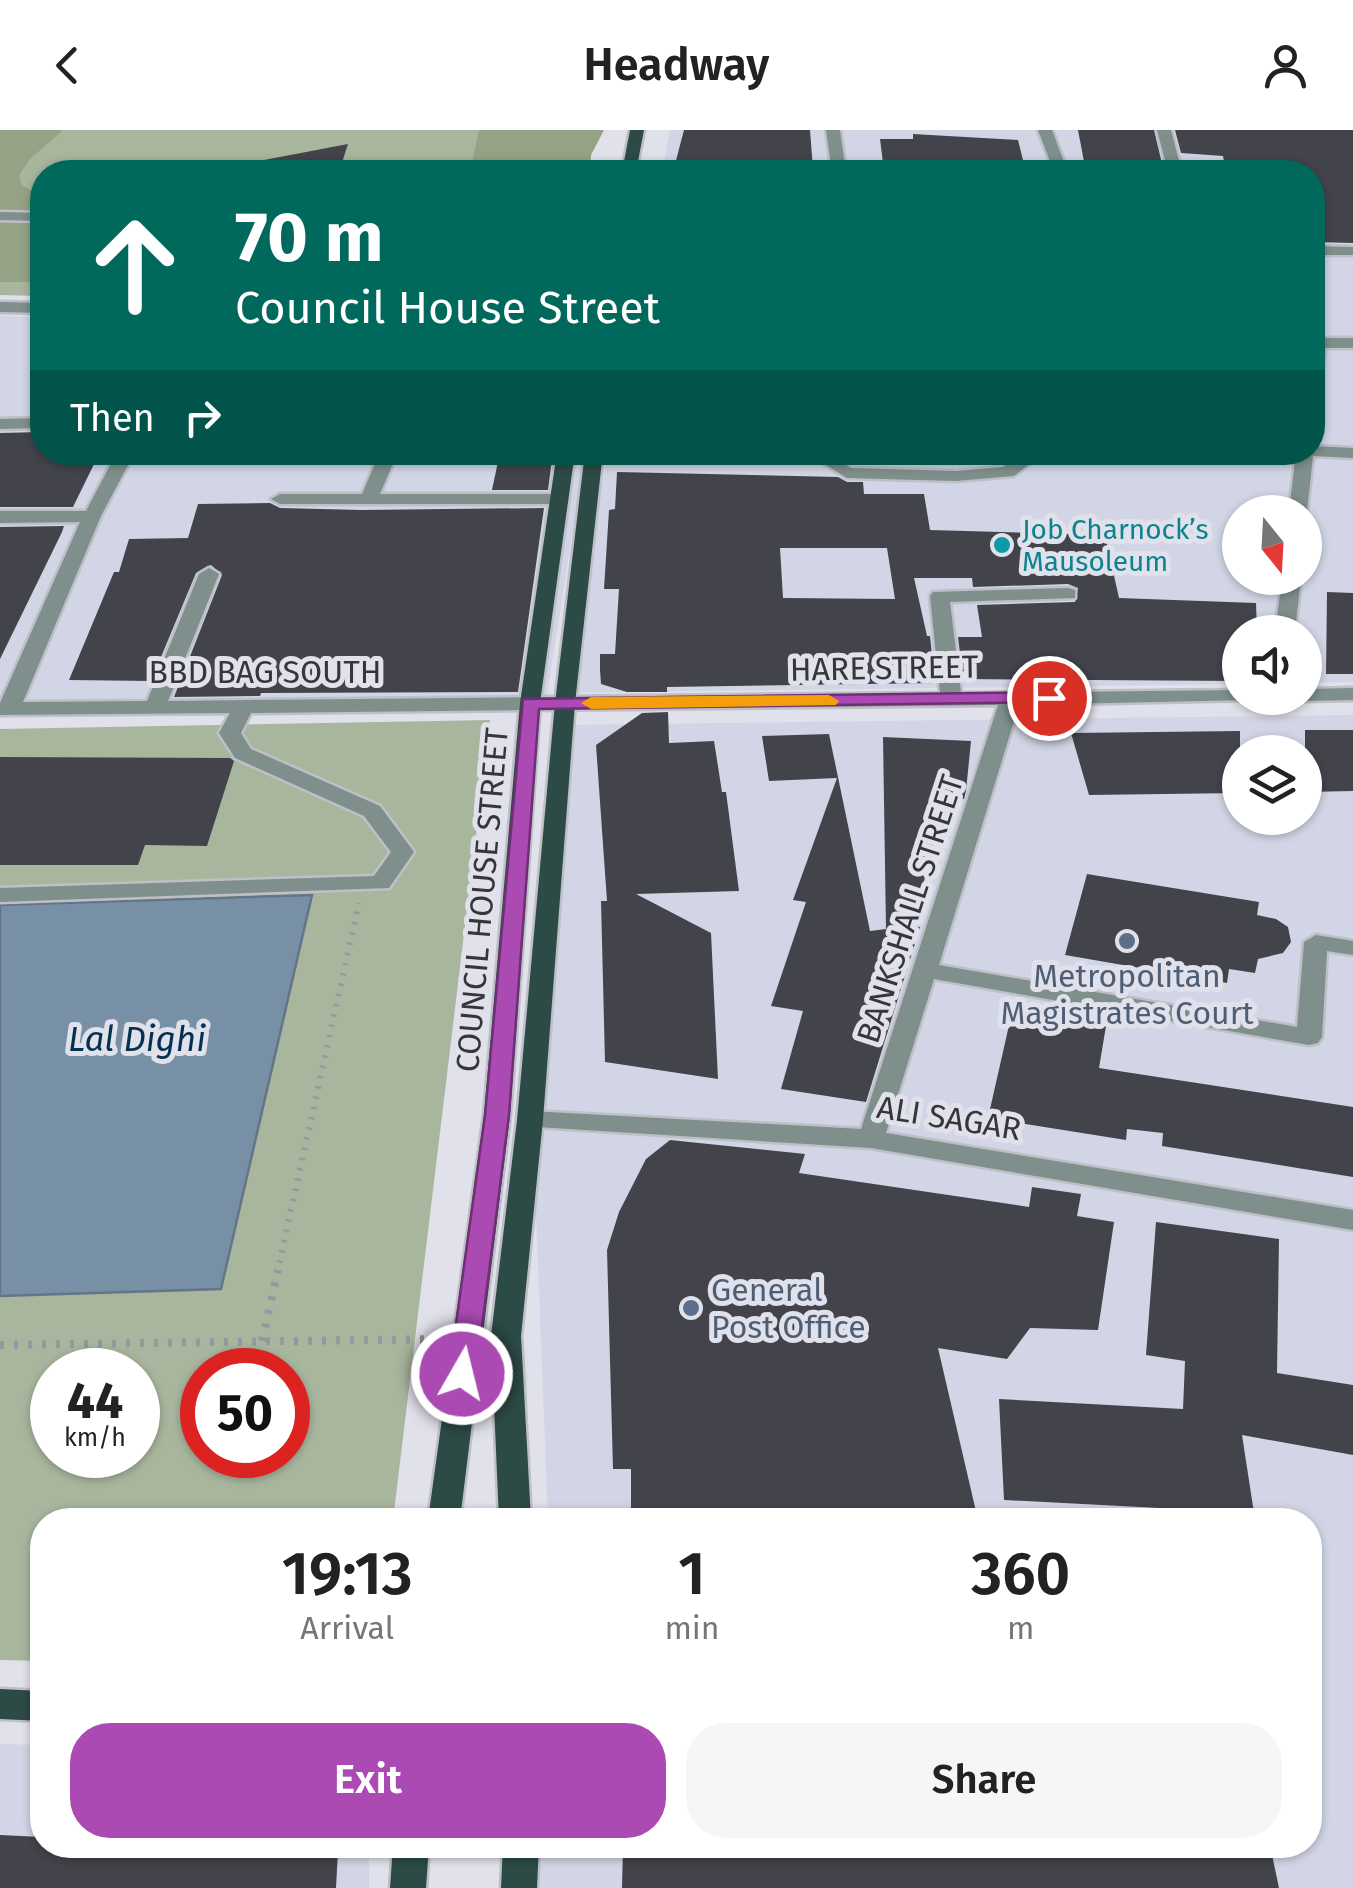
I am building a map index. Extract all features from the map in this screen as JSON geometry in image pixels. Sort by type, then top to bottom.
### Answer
[{"type":"main road","points":[[631,160],[637,130]]},
{"type":"main road","name":"COUNCIL HOUSE STREET","points":[[446,1508],[497,1115],[530,704],[564,465]]},
{"type":"main road","points":[[514,1508],[506,1336],[530,1120],[565,703],[592,465]]},
{"type":"main road","points":[[0,1704],[30,1705]]},
{"type":"main road","points":[[408,1888],[409,1858]]},
{"type":"main road","points":[[519,1888],[520,1858]]},
{"type":"street","points":[[833,130],[837,160]]},
{"type":"street","points":[[1045,130],[1056,160]]},
{"type":"street","points":[[1164,130],[1172,160]]},
{"type":"street","points":[[0,216],[30,217]]},
{"type":"street","points":[[1325,250],[1353,251]]},
{"type":"street","points":[[0,303],[30,304]]},
{"type":"street","points":[[1325,343],[1353,343]]},
{"type":"street","points":[[0,424],[30,423]]},
{"type":"street","points":[[1325,452],[1353,453]]},
{"type":"street","points":[[5,709],[119,465]]},
{"type":"street","points":[[368,498],[382,465]]},
{"type":"street","points":[[835,465],[847,472],[956,476],[1008,472],[1018,465]]},
{"type":"street","points":[[1301,495],[1307,465]]},
{"type":"street","points":[[280,499],[559,500]]},
{"type":"street","points":[[0,516],[92,516]]},
{"type":"street","points":[[156,705],[209,574]]},
{"type":"street","points":[[952,700],[940,596],[1068,594]]},
{"type":"street","points":[[1322,695],[1353,694]]},
{"type":"street","name":"HARE STREET","points":[[530,704],[1222,696]]},
{"type":"street","name":"BANKSHALL STREET","points":[[871,1139],[1011,698]]},
{"type":"street","name":"BBD BAG SOUTH","points":[[5,709],[530,704]]},
{"type":"street","points":[[0,895],[382,883],[403,852],[372,811],[243,753],[230,733],[244,705]]},
{"type":"street","points":[[925,970],[1309,1037],[1316,942],[1353,948]]},
{"type":"street","name":"ALI SAGAR","points":[[530,1120],[871,1139],[1353,1220]]},
{"type":"path","points":[[262,1341],[362,891]]},
{"type":"path","points":[[0,1345],[467,1338]]},
{"type":"shaded area","points":[[670,130],[1353,130],[1353,682],[1322,683],[1322,615],[1222,615],[1222,684],[562,693],[606,465],[1325,465],[1325,160],[664,160]]},
{"type":"shaded area","points":[[0,316],[30,317],[30,465],[583,465],[547,695],[0,705]]},
{"type":"shaded area","points":[[1353,715],[1353,1888],[523,1888],[529,1858],[1322,1858],[1322,1508],[548,1508],[535,1187],[567,725]]},
{"type":"shaded area","points":[[0,1744],[30,1745],[30,1858],[369,1858],[369,1888],[0,1888]]},
{"type":"green space","points":[[0,130],[597,130],[589,160],[30,160],[30,296],[0,295]]},
{"type":"green space","points":[[0,130],[63,130],[29,160],[19,176],[22,185],[30,190],[30,282],[0,282]]},
{"type":"green space","points":[[479,130],[604,130],[591,160],[473,160]]},
{"type":"green space","points":[[490,720],[394,1508],[30,1508],[30,1661],[0,1660],[0,729]]},
{"type":"water","name":"Lal Dighi","points":[[312,895],[221,1289],[0,1296],[0,905]]},
{"type":"building","points":[[684,130],[810,130],[812,160],[676,160]]},
{"type":"building","points":[[1078,130],[1154,130],[1161,160],[1084,160]]},
{"type":"building","points":[[1175,130],[1353,130],[1353,243],[1325,242],[1325,160],[1224,160],[1223,156],[1181,153]]},
{"type":"building","points":[[913,134],[1018,140],[1023,160],[883,160],[880,139],[913,139]]},
{"type":"building","points":[[348,144],[343,160],[264,160]]},
{"type":"building","points":[[30,432],[30,465],[94,465],[73,507],[0,507],[0,433]]},
{"type":"building","points":[[497,465],[551,465],[548,490],[492,490]]},
{"type":"building","points":[[617,472],[838,477],[847,482],[863,482],[864,494],[924,494],[930,530],[1105,535],[1119,598],[1256,603],[1256,615],[1222,615],[1222,681],[963,679],[958,637],[982,637],[977,605],[1075,602],[1078,588],[1068,584],[973,587],[972,578],[914,578],[930,636],[935,683],[667,687],[667,692],[627,692],[601,684],[600,654],[615,654],[619,589],[604,589],[609,510],[615,509]],"holes":[[[780,548],[887,548],[895,599],[783,598]]]},
{"type":"building","points":[[270,503],[280,508],[362,510],[544,508],[518,692],[174,697],[222,575],[211,565],[196,573],[151,681],[69,680],[114,572],[119,572],[129,539],[188,538],[198,504]]},
{"type":"building","points":[[64,526],[62,532],[0,659],[0,527]]},
{"type":"building","points":[[1327,592],[1353,593],[1353,674],[1326,674]]},
{"type":"building","points":[[668,712],[669,743],[714,741],[722,792],[726,792],[739,891],[636,894],[711,933],[718,1079],[605,1062],[601,901],[607,901],[596,745],[642,713]]},
{"type":"building","points":[[1305,730],[1353,730],[1353,791],[1322,792],[1322,735],[1305,735]]},
{"type":"building","points":[[1240,731],[1240,735],[1222,735],[1222,793],[1089,795],[1071,733]]},
{"type":"building","points":[[829,734],[870,931],[886,929],[883,737],[971,741],[964,799],[948,798],[911,926],[920,927],[866,1102],[781,1089],[803,1011],[771,1006],[806,902],[793,900],[837,778],[769,781],[762,736]]},
{"type":"building","points":[[0,757],[234,761],[207,846],[145,845],[138,865],[0,865]]},
{"type":"building","points":[[1087,874],[1259,902],[1257,915],[1276,919],[1288,927],[1291,942],[1283,953],[1258,959],[1255,973],[1229,969],[1227,983],[1065,955]]},
{"type":"building","points":[[1012,1012],[1106,1026],[1099,1068],[1353,1107],[1353,1177],[1162,1146],[1163,1133],[1127,1129],[1126,1140],[988,1118]]},
{"type":"building","points":[[670,1140],[805,1154],[799,1173],[1029,1207],[1032,1187],[1081,1194],[1077,1216],[1114,1222],[1098,1330],[1030,1328],[1007,1359],[938,1348],[975,1508],[631,1508],[631,1469],[613,1469],[607,1250],[619,1212],[646,1159]]},
{"type":"building","points":[[1156,1222],[1279,1239],[1277,1373],[1353,1385],[1353,1455],[1242,1435],[1253,1508],[1158,1508],[1004,1500],[999,1399],[1183,1409],[1185,1361],[1146,1355]]},
{"type":"building","points":[[0,1835],[30,1836],[30,1858],[338,1858],[336,1888],[0,1888]]},
{"type":"building","points":[[623,1858],[1273,1858],[1279,1888],[622,1888]]},
{"type":"slow traffic","points":[[591,703],[829,701]]},
{"type":"place","name":"Job Charnock’s Mausoleum","points":[[1002,545]]},
{"type":"place","name":"Metropolitan Magistrates Court","points":[[1127,941]]},
{"type":"place","name":"General Post Office","points":[[691,1308]]},
{"type":"route","points":[[462,1374],[497,1115],[530,704],[1049,698]]}]
